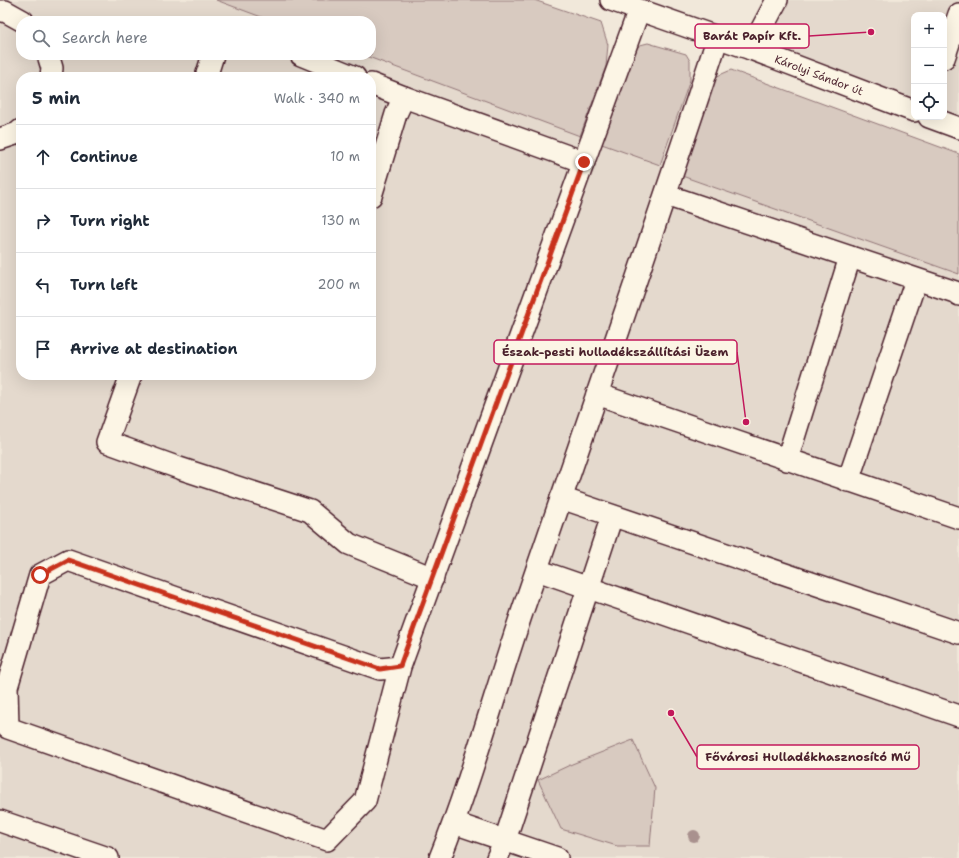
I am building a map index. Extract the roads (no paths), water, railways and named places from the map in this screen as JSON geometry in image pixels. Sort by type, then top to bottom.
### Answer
[{"type":"street","name":"Károlyi Sándor út","points":[[611,0],[751,49],[911,110]]},
{"type":"street","points":[[751,49],[777,0]]},
{"type":"street","points":[[5,7],[17,16]]},
{"type":"street","points":[[400,666],[380,669],[68,560],[40,575],[6,687],[8,728],[327,840],[365,801],[400,666],[639,10]]},
{"type":"street","points":[[947,49],[959,14]]},
{"type":"street","points":[[440,858],[454,823],[504,666],[666,195],[718,37]]},
{"type":"street","points":[[50,60],[52,72]]},
{"type":"street","points":[[208,72],[211,60]]},
{"type":"street","points":[[313,60],[343,72]]},
{"type":"street","points":[[376,86],[584,162]]},
{"type":"street","points":[[376,162],[378,148],[404,97]]},
{"type":"street","points":[[937,120],[959,128]]},
{"type":"street","points":[[0,138],[16,134]]},
{"type":"street","points":[[666,195],[955,292],[959,295]]},
{"type":"street","points":[[787,460],[850,258]]},
{"type":"street","points":[[848,481],[916,280]]},
{"type":"street","points":[[129,380],[107,442],[179,468],[310,511],[349,544],[433,578]]},
{"type":"street","points":[[597,394],[959,518]]},
{"type":"street","points":[[562,498],[959,633]]},
{"type":"street","points":[[501,849],[612,516]]},
{"type":"street","points":[[537,570],[959,716]]},
{"type":"street","points":[[0,822],[108,858]]},
{"type":"street","points":[[454,823],[501,849],[557,858]]},
{"type":"place","name":"Barát Papír Kft.","points":[[871,32]]},
{"type":"place","name":"Észak-pesti hulladékszállítási Üzem","points":[[746,422]]},
{"type":"place","name":"Fővárosi Hulladékhasznosító Mű","points":[[671,713]]}]
